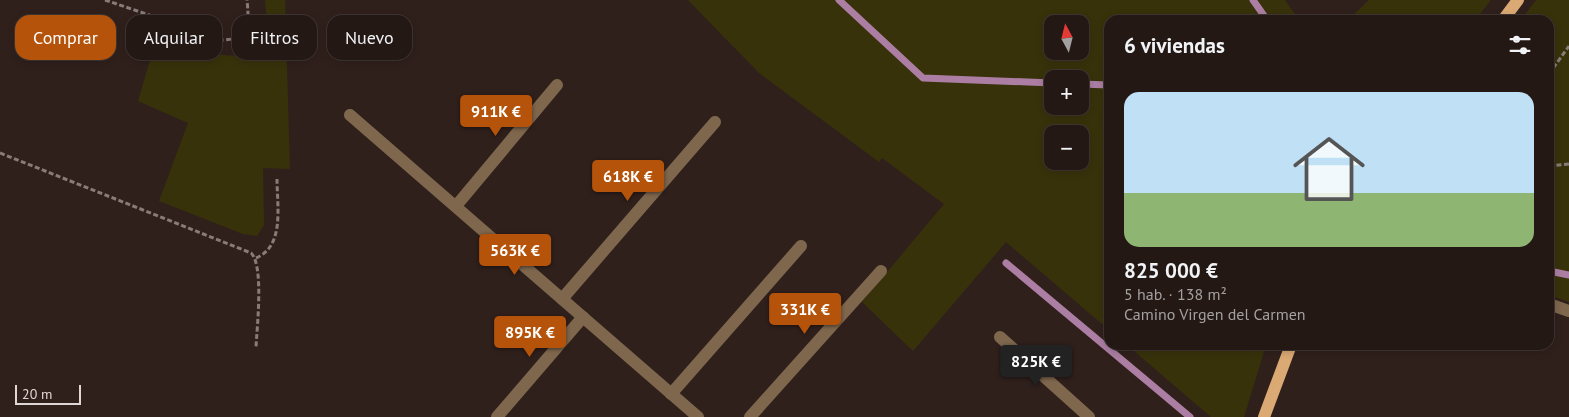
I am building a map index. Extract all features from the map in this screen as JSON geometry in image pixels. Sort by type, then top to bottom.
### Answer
[{"type":"main road","points":[[1507,15],[1518,0]]},
{"type":"main road","points":[[1264,417],[1289,350]]},
{"type":"street","points":[[456,206],[557,85]]},
{"type":"street","points":[[350,115],[698,417]]},
{"type":"street","points":[[562,299],[715,122]]},
{"type":"street","points":[[671,394],[801,246]]},
{"type":"street","points":[[750,417],[881,271]]},
{"type":"street","points":[[1554,306],[1569,310]]},
{"type":"street","points":[[497,417],[584,318]]},
{"type":"street","points":[[1000,337],[1089,417]]},
{"type":"path","points":[[105,0],[223,40],[240,37],[244,34],[248,22],[247,0]]},
{"type":"path","points":[[1554,67],[1569,46]]},
{"type":"path","points":[[0,153],[251,253],[256,258],[258,272],[256,346]]},
{"type":"path","points":[[1554,166],[1569,164]]},
{"type":"path","points":[[256,258],[269,251],[275,239],[277,179]]},
{"type":"shaded area","points":[[265,0],[285,0],[285,15],[266,15]]},
{"type":"shaded area","points":[[688,0],[1285,0],[1296,15],[1104,15],[1104,326],[1006,242],[913,351],[862,302],[944,204],[882,158],[879,162],[759,73]]},
{"type":"shaded area","points":[[1369,0],[1491,0],[1479,15],[1353,15]]},
{"type":"shaded area","points":[[1536,0],[1569,0],[1569,302],[1554,297],[1554,15],[1525,15]]},
{"type":"shaded area","points":[[223,55],[232,56],[232,60],[287,60],[290,169],[263,168],[264,225],[257,236],[243,234],[159,201],[188,123],[138,101],[150,60],[222,60]]},
{"type":"shaded area","points":[[1133,350],[1264,350],[1244,417],[1211,417]]},
{"type":"waterway","points":[[839,0],[923,78],[1044,83]]},
{"type":"waterway","points":[[1253,0],[1264,15]]},
{"type":"waterway","points":[[1089,84],[1104,85]]},
{"type":"waterway","points":[[1006,263],[1104,345]]},
{"type":"waterway","points":[[1554,272],[1569,275]]},
{"type":"waterway","points":[[1110,350],[1190,417]]}]
